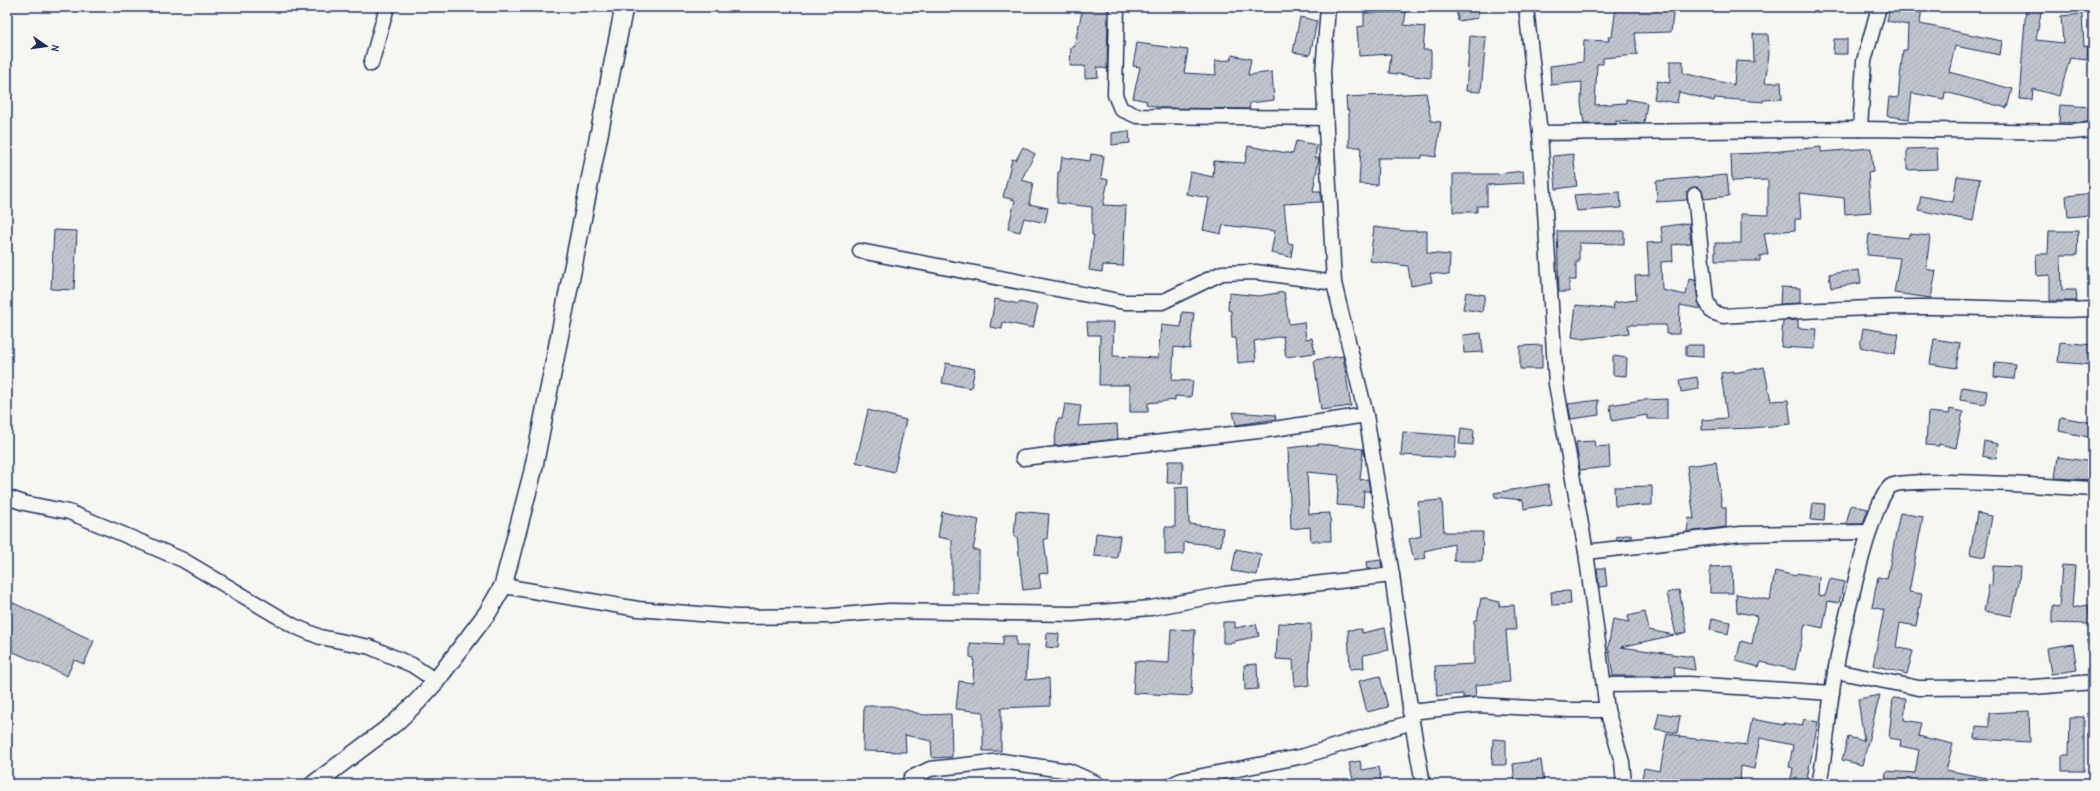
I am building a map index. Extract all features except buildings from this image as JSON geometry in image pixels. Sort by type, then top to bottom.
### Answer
[{"type":"street","points":[[370,64],[387,7]]},
{"type":"street","points":[[314,784],[395,723],[436,681],[488,612],[503,586],[533,471],[624,7]]},
{"type":"street","points":[[1117,7],[1115,95],[1121,109],[1137,116],[1326,118]]},
{"type":"street","points":[[1328,7],[1323,71],[1334,282],[1366,415],[1392,575],[1411,717],[1423,784]]},
{"type":"street","points":[[1526,7],[1540,133],[1556,384],[1586,552],[1607,710],[1622,762],[1624,784]]},
{"type":"street","points":[[1860,129],[1864,61],[1879,7]]},
{"type":"street","points":[[1540,133],[1860,129],[2071,132],[2093,130]]},
{"type":"street","points":[[1695,195],[1706,300],[1712,312],[1723,316],[1817,310],[1921,307],[2063,311],[2093,309]]},
{"type":"street","points":[[860,251],[1124,302],[1162,302],[1222,273],[1256,272],[1334,282]]},
{"type":"street","points":[[1023,458],[1267,430],[1366,415]]},
{"type":"street","points":[[1819,784],[1835,671],[1868,532],[1883,495],[1891,486],[1902,483],[2093,488]]},
{"type":"street","points":[[7,497],[24,503],[69,512],[183,560],[294,626],[320,637],[370,648],[412,665],[436,681]]},
{"type":"street","points":[[1586,552],[1741,534],[1868,532]]},
{"type":"street","points":[[503,586],[638,609],[737,617],[830,616],[889,612],[1072,614],[1151,608],[1225,594],[1392,575]]},
{"type":"street","points":[[1835,671],[1919,688],[2034,687],[2093,682]]},
{"type":"street","points":[[1604,685],[1688,684],[1832,693]]},
{"type":"street","points":[[1173,784],[1182,780],[1304,756],[1411,717],[1478,705],[1569,710],[1607,710]]},
{"type":"street","points":[[909,784],[911,778],[930,769],[1002,761],[1069,771],[1098,784]]}]
